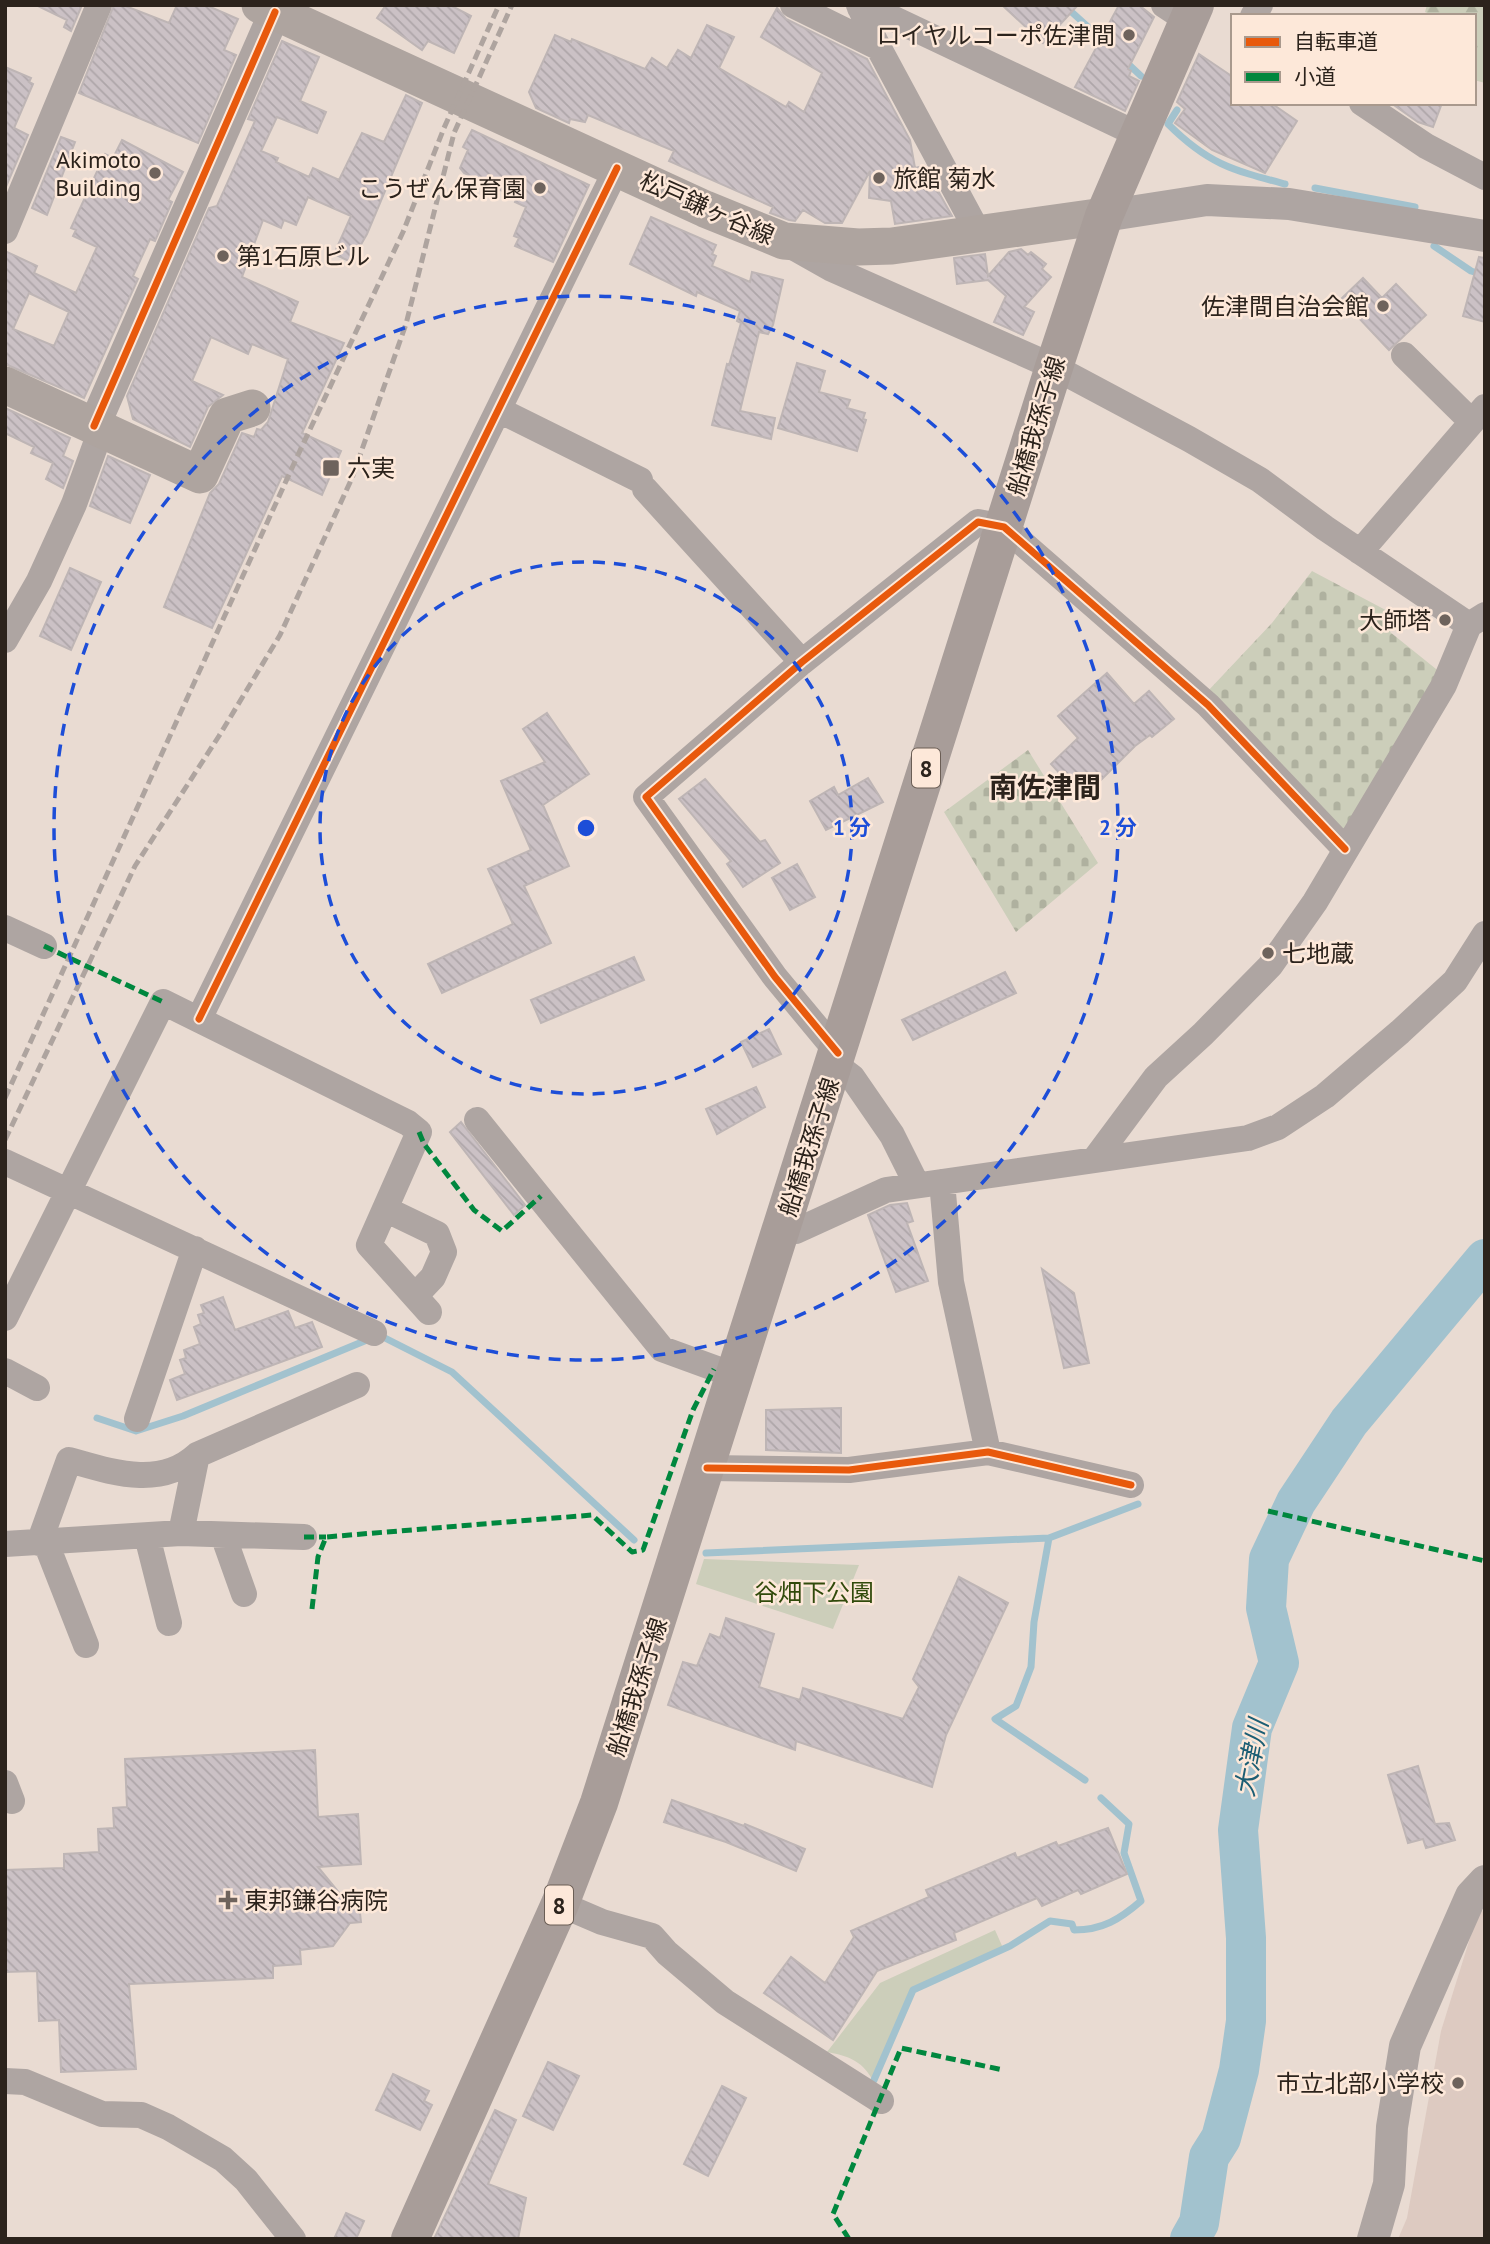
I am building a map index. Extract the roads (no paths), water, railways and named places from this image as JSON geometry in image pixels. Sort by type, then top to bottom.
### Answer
[{"type":"main road","name":"松戸鎌ヶ谷線","points":[[267,9],[784,241],[858,247],[938,241],[1104,216]]},
{"type":"main road","name":"船橋我孫子線","points":[[410,2239],[560,1904],[625,1726],[1054,367],[1104,216],[1139,135],[1182,11]]},
{"type":"main road","points":[[5,385],[200,475],[227,416],[252,408]]},
{"type":"street","points":[[5,231],[99,5]]},
{"type":"street","points":[[793,5],[878,47]]},
{"type":"street","points":[[860,6],[878,47],[979,234]]},
{"type":"street","points":[[860,6],[892,18],[1139,135]]},
{"type":"street","points":[[6,638],[54,548],[97,428],[267,9]]},
{"type":"street","points":[[1365,105],[1426,146],[1485,177]]},
{"type":"street","points":[[199,1019],[617,168]]},
{"type":"street","points":[[1104,216],[1207,200],[1289,204],[1485,236]]},
{"type":"street","points":[[784,241],[830,268],[1054,367],[1260,480],[1360,552],[1477,620],[1444,685],[1315,902],[1270,966],[1156,1077],[1095,1159]]},
{"type":"street","points":[[1360,552],[1478,414],[1404,355]]},
{"type":"street","points":[[499,410],[643,484],[802,662]]},
{"type":"street","points":[[988,1451],[930,1184],[775,977],[646,797],[802,662],[978,522],[1004,527],[1208,705],[1345,849]]},
{"type":"street","points":[[5,928],[44,946]]},
{"type":"street","points":[[783,1228],[796,1231],[863,1198],[930,1184],[1248,1138],[1278,1128],[1325,1096],[1455,981],[1485,934]]},
{"type":"street","points":[[5,1318],[163,1002],[408,1123],[419,1132],[369,1245],[422,1304],[444,1252],[437,1234],[385,1209]]},
{"type":"street","points":[[477,1120],[662,1349],[736,1376]]},
{"type":"street","points":[[5,1162],[374,1333]]},
{"type":"street","points":[[137,1419],[195,1249]]},
{"type":"street","points":[[5,1371],[37,1388]]},
{"type":"street","points":[[86,1645],[42,1543],[69,1460],[130,1477],[162,1473],[185,1466],[197,1455],[357,1385]]},
{"type":"street","points":[[707,1468],[849,1470],[988,1451],[1131,1485]]},
{"type":"street","points":[[181,1534],[197,1455]]},
{"type":"street","points":[[5,1544],[181,1534],[304,1537]]},
{"type":"street","points":[[223,1535],[243,1594]]},
{"type":"street","points":[[147,1536],[169,1623]]},
{"type":"street","points":[[1373,2239],[1389,2183],[1394,2115],[1405,2046],[1471,1896],[1485,1881]]},
{"type":"street","points":[[560,1904],[602,1922],[627,1926],[652,1936],[667,1953],[726,2002],[881,2101]]},
{"type":"street","points":[[5,2081],[25,2082],[102,2114],[141,2115],[168,2127],[223,2159],[246,2180],[293,2239]]},
{"type":"waterway","points":[[1065,6],[1108,45]]},
{"type":"waterway","points":[[1124,60],[1141,76]]},
{"type":"waterway","points":[[1177,110],[1168,124],[1209,157],[1235,169],[1285,184]]},
{"type":"waterway","points":[[1315,188],[1415,207]]},
{"type":"waterway","points":[[1434,246],[1471,271],[1481,274]]},
{"type":"waterway","name":"大津川","points":[[1190,2239],[1199,2223],[1209,2157],[1221,2138],[1239,2070],[1246,2021],[1246,1938],[1238,1830],[1252,1728],[1279,1663],[1266,1608],[1269,1559],[1296,1502],[1349,1422],[1485,1259]]},
{"type":"waterway","points":[[97,1418],[136,1431],[183,1416],[379,1335],[452,1372],[634,1540]]},
{"type":"waterway","points":[[706,1553],[1049,1538],[1138,1504]]},
{"type":"waterway","points":[[1049,1538],[1034,1622],[1031,1667],[1016,1706],[995,1719],[1085,1780]]},
{"type":"waterway","points":[[874,2080],[913,1990],[1010,1946],[1050,1921],[1072,1924],[1074,1930],[1094,1928],[1118,1918],[1141,1901],[1124,1853],[1129,1824],[1101,1798]]},
{"type":"railway","points":[[5,1098],[297,457],[403,232],[444,128],[499,5]]},
{"type":"railway","points":[[5,1140],[135,866],[280,635],[352,478],[406,324],[454,133],[512,5]]},
{"type":"place","name":"ロイヤルコーポ佐津間","points":[[1129,35]]},
{"type":"place","name":"Akimoto Building","points":[[155,173]]},
{"type":"place","name":"旅館 菊水","points":[[879,178]]},
{"type":"place","name":"こうぜん保育園","points":[[540,188]]},
{"type":"place","name":"第1石原ビル","points":[[223,256]]},
{"type":"place","name":"佐津間自治会館","points":[[1383,306]]},
{"type":"place","name":"六実","points":[[331,468]]},
{"type":"place","name":"大師塔","points":[[1445,620]]},
{"type":"place","name":"七地蔵","points":[[1268,953]]},
{"type":"place","name":"東邦鎌谷病院","points":[[228,1900]]},
{"type":"place","name":"市立北部小学校","points":[[1458,2083]]},
{"type":"district","name":"南佐津間","points":[[1045,786]]},
{"type":"park label","name":"谷畑下公園","points":[[814,1592]]}]
